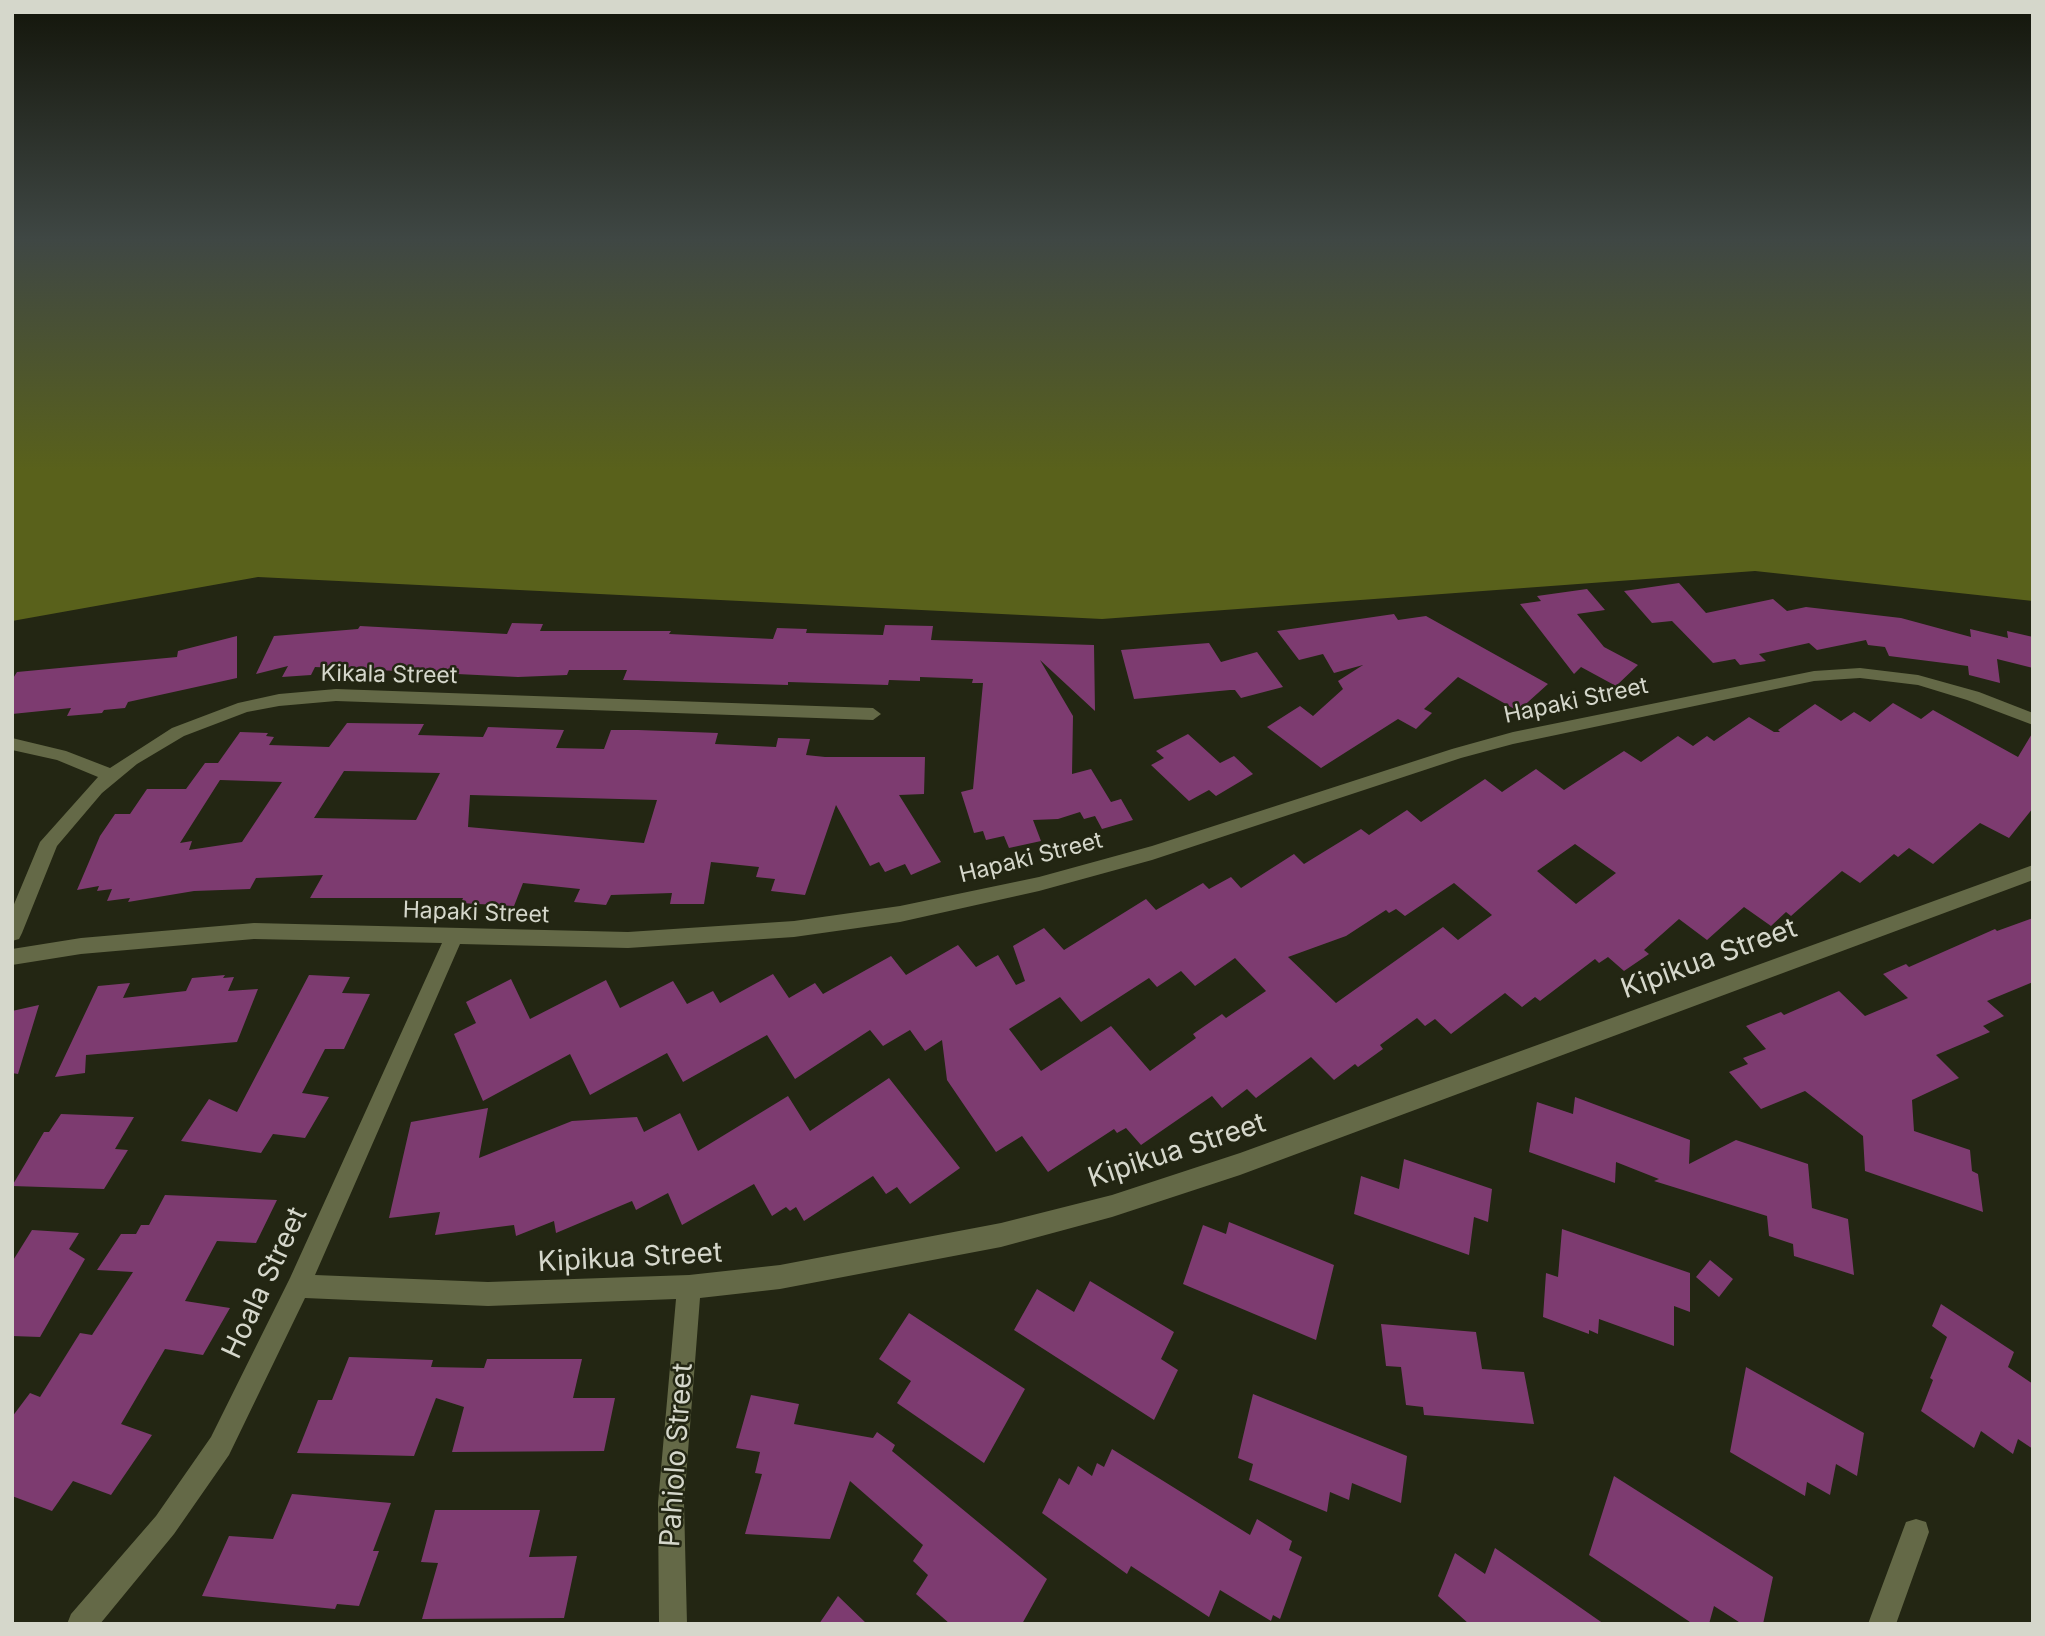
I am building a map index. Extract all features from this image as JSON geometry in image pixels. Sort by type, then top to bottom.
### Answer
[{"type":"street","name":"Hapaki Street","points":[[12,957],[81,946],[254,931],[578,940],[708,936],[900,914],[1039,884],[1152,853],[1448,756],[1502,741],[1814,676],[1860,673],[1918,680],[1973,696],[2033,719]]},
{"type":"street","name":"Kikala Street","points":[[12,933],[49,842],[70,815],[111,775],[152,747],[210,719],[244,707],[310,696],[873,714]]},
{"type":"street","points":[[12,744],[60,755],[111,775]]},
{"type":"street","name":"Kipikua Street","points":[[298,1286],[488,1294],[689,1287],[780,1277],[1001,1235],[1112,1206],[1240,1164],[2033,872]]},
{"type":"street","name":"Hoala Street","points":[[81,1624],[130,1569],[194,1486],[247,1394],[454,937]]},
{"type":"street","name":"Pahiolo Street","points":[[673,1624],[671,1503],[689,1287]]},
{"type":"street","points":[[1882,1624],[1916,1532]]},
{"type":"green space","points":[[12,316],[2033,316],[2033,601],[1755,571],[1102,619],[258,577],[12,621]]},
{"type":"building","points":[[1679,583],[1706,613],[1773,599],[1787,611],[1806,607],[1901,618],[1971,637],[1970,629],[2008,638],[2007,631],[2033,637],[2033,668],[1997,659],[2000,683],[1969,675],[1968,666],[1889,656],[1885,647],[1868,645],[1866,640],[1817,650],[1809,643],[1759,654],[1766,661],[1740,665],[1735,659],[1713,663],[1672,621],[1652,623],[1624,591]]},
{"type":"building","points":[[1587,589],[1605,610],[1577,614],[1604,647],[1638,665],[1616,686],[1581,667],[1574,674],[1520,604],[1541,601],[1537,596]]},
{"type":"building","points":[[1394,614],[1398,620],[1426,616],[1548,684],[1518,711],[1458,677],[1424,709],[1432,713],[1416,729],[1398,719],[1321,768],[1267,727],[1300,706],[1313,716],[1343,689],[1338,681],[1363,665],[1334,673],[1323,654],[1299,660],[1277,631]]},
{"type":"building","points":[[512,623],[543,624],[540,631],[671,631],[669,634],[773,639],[777,628],[807,629],[806,633],[883,635],[885,625],[933,626],[931,640],[1094,645],[1095,711],[1040,660],[1073,716],[1072,774],[1091,769],[1111,802],[1121,799],[1133,820],[1102,829],[1095,816],[1084,819],[1080,812],[1058,819],[1033,820],[1041,841],[1009,848],[1004,836],[986,840],[983,831],[974,833],[961,792],[973,789],[983,683],[972,683],[973,679],[920,677],[920,681],[889,680],[888,685],[788,682],[788,685],[623,680],[627,670],[569,670],[567,675],[518,677],[315,667],[311,675],[282,677],[288,666],[256,674],[274,636],[358,629],[360,626],[507,634]]},
{"type":"building","points":[[237,636],[237,678],[128,702],[125,708],[104,710],[102,713],[67,716],[71,708],[12,714],[12,680],[17,672],[177,657],[178,651]]},
{"type":"building","points":[[1209,643],[1221,662],[1257,652],[1283,687],[1241,698],[1235,690],[1230,690],[1134,699],[1121,650]]},
{"type":"building","points":[[1893,703],[1921,719],[1933,710],[2018,757],[2033,732],[2033,808],[2009,838],[1980,823],[1933,864],[1909,848],[1898,857],[1894,854],[1860,883],[1842,871],[1791,916],[1786,912],[1771,926],[1744,907],[1707,940],[1679,919],[1644,950],[1649,954],[1624,971],[1608,957],[1599,963],[1595,959],[1540,1001],[1535,997],[1522,1007],[1505,993],[1451,1034],[1435,1019],[1425,1026],[1417,1018],[1380,1045],[1383,1049],[1358,1067],[1355,1064],[1334,1080],[1311,1057],[1256,1098],[1247,1089],[1222,1108],[1212,1096],[1141,1145],[1126,1128],[1117,1133],[1114,1129],[1048,1172],[1022,1136],[996,1152],[947,1080],[942,1040],[925,1051],[910,1030],[883,1046],[870,1030],[795,1079],[767,1035],[683,1082],[667,1053],[590,1095],[570,1054],[483,1101],[454,1034],[476,1023],[466,1002],[511,979],[530,1019],[606,980],[620,1008],[673,981],[687,1004],[713,991],[720,1003],[773,974],[789,998],[815,983],[823,994],[891,956],[906,975],[958,945],[976,967],[998,955],[1016,985],[1025,981],[1013,946],[1044,928],[1064,950],[1146,899],[1156,910],[1203,883],[1209,889],[1231,877],[1241,888],[1294,854],[1304,864],[1361,829],[1369,835],[1407,810],[1421,822],[1485,779],[1502,792],[1536,769],[1564,790],[1624,751],[1641,762],[1678,736],[1693,746],[1707,736],[1714,741],[1749,717],[1774,732],[1780,732],[1778,730],[1815,704],[1841,721],[1854,712],[1870,722]],"holes":[[[1575,844],[1616,873],[1576,904],[1537,871]],[[1454,883],[1492,915],[1458,940],[1443,927],[1336,1003],[1288,957],[1346,936],[1386,910],[1389,913],[1396,909],[1405,916]],[[1235,958],[1266,991],[1226,1018],[1222,1014],[1193,1034],[1196,1038],[1150,1071],[1111,1026],[1041,1071],[1009,1029],[1060,997],[1081,1022],[1149,978],[1157,987],[1181,971],[1195,986]]]},
{"type":"building","points":[[347,723],[424,724],[418,735],[483,737],[488,727],[564,730],[556,748],[604,749],[611,730],[638,730],[718,733],[715,744],[776,747],[778,738],[810,739],[806,755],[825,757],[925,757],[924,794],[899,795],[941,862],[911,875],[905,864],[885,872],[879,862],[870,866],[836,805],[805,895],[771,891],[775,879],[756,877],[759,867],[711,862],[704,904],[670,904],[672,893],[611,895],[606,905],[574,902],[580,889],[523,883],[514,906],[461,903],[463,898],[310,898],[323,875],[256,878],[250,889],[194,891],[128,902],[130,898],[107,901],[112,889],[97,891],[99,886],[77,890],[100,836],[115,814],[130,814],[147,789],[186,789],[205,763],[218,763],[240,732],[268,733],[266,736],[274,737],[269,745],[329,747]],"holes":[[[344,771],[440,773],[416,820],[314,818]],[[220,780],[282,782],[242,842],[189,850],[192,841],[180,843]],[[470,795],[657,800],[644,843],[468,827]]]},
{"type":"building","points":[[1188,734],[1220,763],[1234,756],[1253,774],[1216,796],[1209,790],[1189,801],[1151,765],[1164,758],[1156,751]]},
{"type":"building","points":[[2033,918],[2033,982],[1987,1001],[2004,1016],[1983,1026],[1990,1032],[1936,1055],[1959,1078],[1912,1100],[1914,1131],[1970,1150],[1972,1171],[1978,1174],[1983,1212],[1865,1171],[1863,1136],[1805,1091],[1761,1109],[1729,1072],[1748,1064],[1743,1058],[1766,1049],[1746,1026],[1781,1012],[1784,1015],[1839,991],[1865,1016],[1908,998],[1883,974],[1906,964],[1909,967],[1995,929],[1997,931]]},
{"type":"building","points":[[225,975],[223,978],[234,977],[228,991],[258,989],[237,1042],[86,1055],[85,1073],[55,1077],[98,986],[130,983],[123,998],[186,991],[192,978]]},
{"type":"building","points":[[309,975],[350,977],[342,993],[370,994],[344,1049],[325,1049],[302,1093],[329,1097],[305,1138],[273,1134],[261,1153],[181,1141],[209,1099],[237,1112]]},
{"type":"building","points":[[39,1005],[18,1074],[12,1073],[12,1011]]},
{"type":"building","points":[[889,1078],[960,1168],[910,1204],[897,1187],[886,1194],[873,1176],[804,1221],[796,1207],[790,1211],[786,1207],[772,1216],[754,1184],[682,1225],[668,1193],[636,1210],[632,1201],[556,1233],[554,1221],[516,1236],[514,1225],[435,1235],[440,1212],[389,1218],[411,1122],[488,1108],[479,1158],[572,1121],[637,1117],[644,1132],[680,1113],[698,1151],[788,1096],[810,1131]]},
{"type":"building","points":[[1575,1097],[1690,1140],[1689,1164],[1736,1140],[1808,1164],[1812,1208],[1848,1219],[1854,1275],[1794,1256],[1793,1244],[1769,1236],[1767,1216],[1654,1181],[1659,1179],[1616,1162],[1615,1183],[1529,1152],[1537,1102],[1573,1114]]},
{"type":"building","points":[[61,1114],[134,1117],[115,1149],[128,1150],[104,1189],[12,1186],[44,1132],[49,1132]]},
{"type":"building","points":[[1404,1159],[1492,1189],[1488,1222],[1474,1217],[1469,1255],[1354,1214],[1361,1176],[1399,1189]]},
{"type":"building","points":[[165,1195],[277,1200],[256,1243],[217,1241],[185,1301],[230,1308],[203,1355],[165,1349],[121,1424],[152,1435],[111,1495],[73,1481],[52,1511],[12,1496],[12,1417],[30,1393],[40,1397],[80,1333],[92,1335],[133,1272],[97,1270],[121,1234],[136,1234],[141,1225],[149,1225]]},
{"type":"building","points":[[1229,1222],[1334,1265],[1316,1340],[1183,1284],[1203,1225],[1226,1234]]},
{"type":"building","points":[[1562,1229],[1690,1273],[1690,1312],[1674,1306],[1674,1346],[1599,1319],[1598,1334],[1589,1330],[1589,1334],[1543,1317],[1546,1273],[1558,1277]]},
{"type":"building","points":[[32,1230],[79,1233],[69,1249],[85,1259],[40,1337],[12,1336],[12,1262]]},
{"type":"building","points":[[1710,1260],[1733,1279],[1719,1297],[1696,1277]]},
{"type":"building","points":[[1090,1281],[1174,1332],[1161,1359],[1178,1370],[1154,1420],[1014,1330],[1037,1289],[1074,1312]]},
{"type":"building","points":[[1941,1304],[2014,1352],[2008,1367],[2033,1384],[2033,1449],[2018,1439],[2013,1454],[1981,1431],[1974,1448],[1921,1411],[1933,1380],[1930,1378],[1947,1337],[1932,1326]]},
{"type":"building","points":[[909,1313],[1025,1389],[984,1463],[897,1403],[911,1381],[879,1359]]},
{"type":"building","points":[[1381,1324],[1476,1332],[1482,1369],[1524,1372],[1534,1424],[1424,1415],[1423,1407],[1406,1405],[1401,1367],[1386,1366]]},
{"type":"building","points":[[349,1357],[433,1360],[431,1367],[484,1368],[487,1359],[582,1359],[573,1398],[615,1398],[604,1451],[452,1452],[464,1407],[436,1398],[414,1456],[297,1453],[318,1400],[332,1400]]},
{"type":"building","points":[[1746,1367],[1864,1433],[1857,1476],[1836,1464],[1830,1495],[1807,1482],[1805,1496],[1730,1452]]},
{"type":"building","points":[[1253,1394],[1407,1456],[1401,1503],[1352,1483],[1349,1500],[1330,1492],[1327,1512],[1249,1480],[1253,1464],[1238,1458]]},
{"type":"building","points":[[751,1395],[799,1404],[794,1424],[873,1438],[877,1432],[895,1445],[892,1451],[1047,1579],[1022,1624],[950,1624],[916,1594],[928,1575],[913,1561],[923,1545],[850,1481],[830,1539],[745,1534],[762,1474],[755,1473],[760,1452],[736,1448]]},
{"type":"building","points":[[1112,1449],[1250,1535],[1257,1519],[1292,1541],[1289,1550],[1302,1557],[1280,1619],[1273,1615],[1271,1621],[1220,1590],[1209,1617],[1131,1566],[1127,1574],[1042,1513],[1059,1478],[1069,1485],[1078,1466],[1092,1476],[1097,1463],[1104,1467]]},
{"type":"building","points":[[1614,1476],[1773,1577],[1763,1624],[1742,1624],[1714,1606],[1709,1624],[1693,1624],[1589,1555]]},
{"type":"building","points":[[292,1494],[391,1503],[373,1551],[379,1551],[359,1606],[337,1604],[335,1609],[202,1596],[229,1536],[273,1539]]},
{"type":"building","points":[[435,1510],[540,1510],[529,1557],[577,1556],[564,1618],[422,1619],[438,1563],[421,1562]]},
{"type":"building","points":[[1495,1548],[1604,1624],[1469,1624],[1438,1596],[1455,1553],[1485,1574]]},
{"type":"building","points":[[838,1596],[867,1624],[819,1624]]}]
